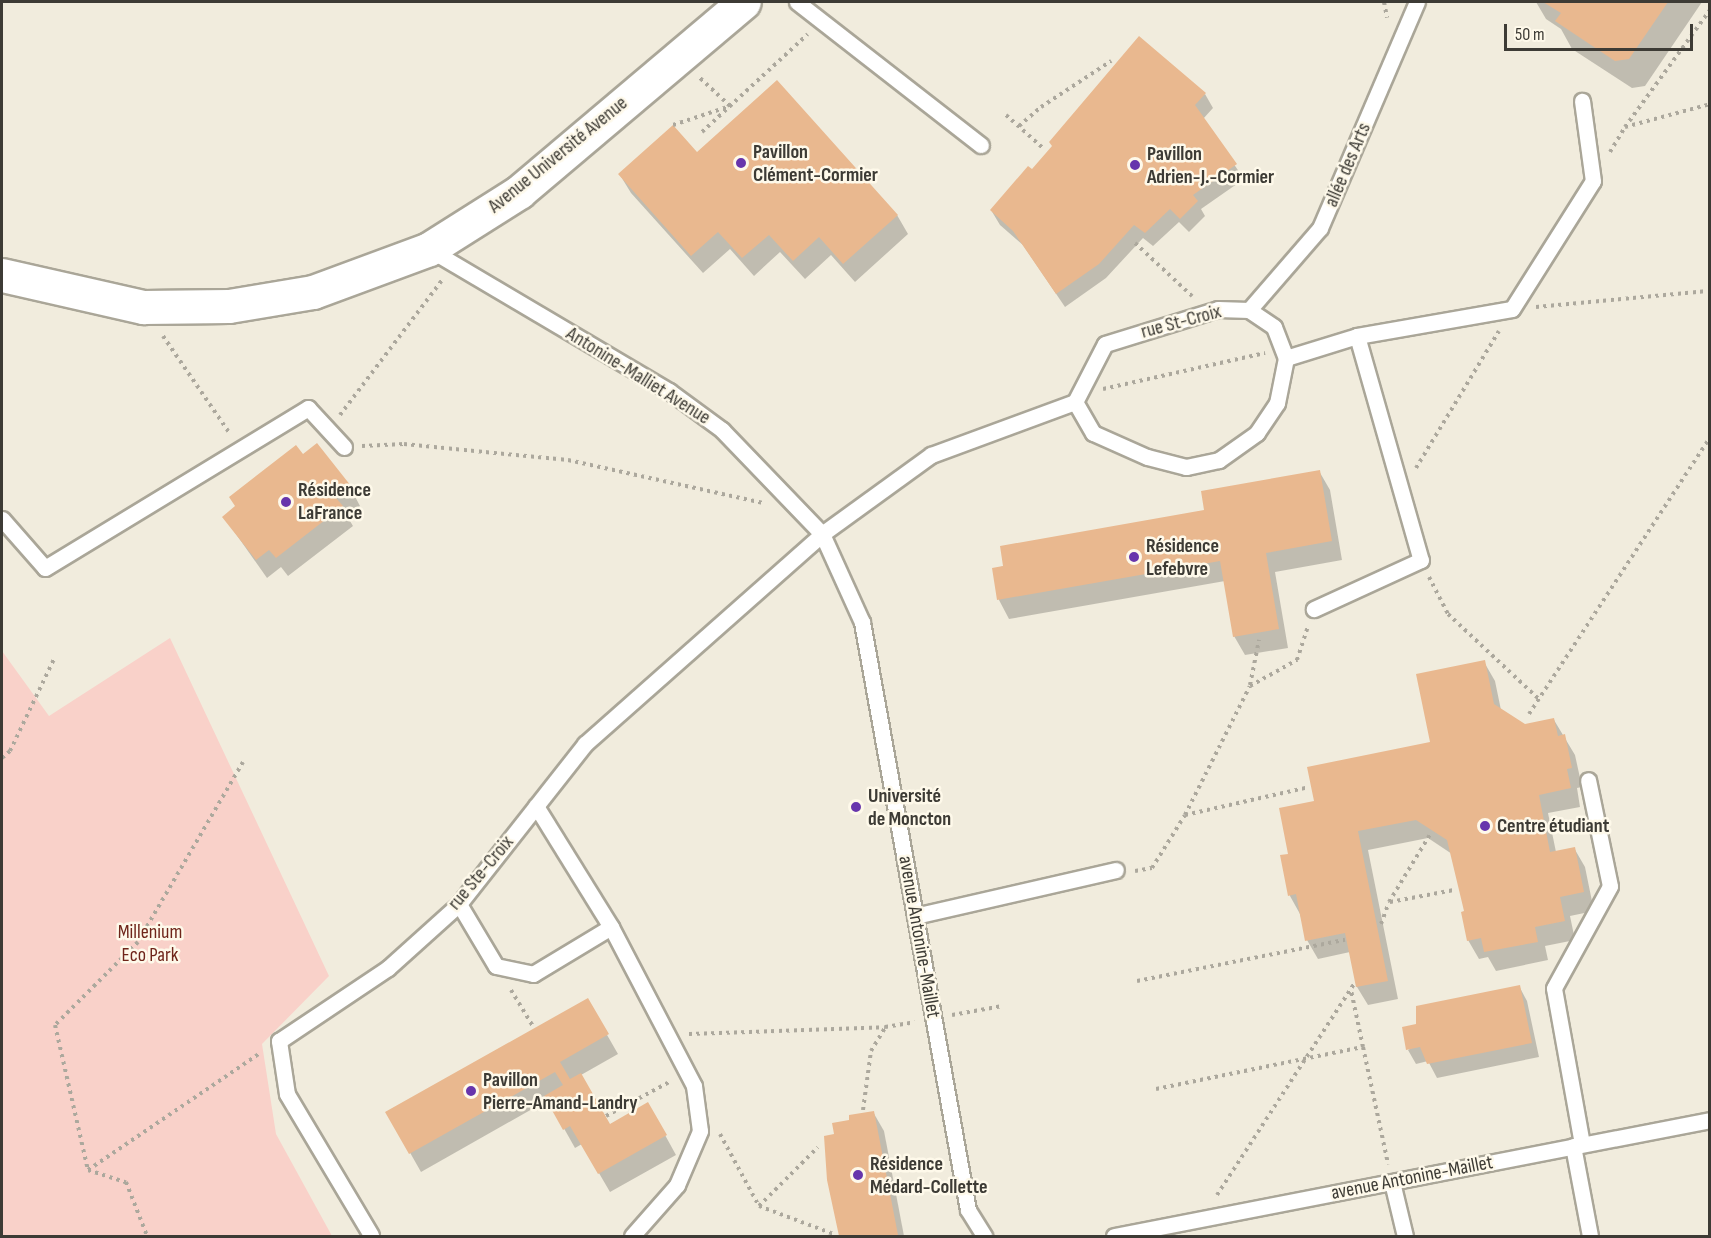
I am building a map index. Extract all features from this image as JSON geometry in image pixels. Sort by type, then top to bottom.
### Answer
[{"type":"street","name":"Avenue Université Avenue","points":[[4,284],[143,307],[229,306],[313,292],[441,257],[744,2]]},
{"type":"lane","points":[[797,2],[981,145]]},
{"type":"lane","name":"allée des Arts","points":[[1249,310],[1320,228],[1417,2]]},
{"type":"lane","points":[[1077,398],[1093,433],[1147,457],[1186,467],[1219,460],[1257,433],[1277,403],[1285,354],[1357,336],[1512,309],[1593,181],[1582,101]]},
{"type":"lane","name":"Antonine-Malliet Avenue","points":[[441,257],[669,391],[722,430],[822,534]]},
{"type":"lane","name":"rue St-Croix","points":[[1077,398],[1105,344],[1208,310],[1249,310],[1274,327],[1285,354]]},
{"type":"lane","points":[[1314,609],[1421,560],[1357,336]]},
{"type":"lane","name":"rue Ste-Croix","points":[[279,1041],[388,968],[459,904],[585,744],[822,534],[931,455],[1077,398]]},
{"type":"lane","points":[[2,519],[45,568],[308,408],[344,447]]},
{"type":"lane","name":"avenue Antonine-Maillet","points":[[822,534],[862,622],[968,1210],[984,1236]]},
{"type":"lane","points":[[1588,780],[1610,886],[1554,988],[1590,1236]]},
{"type":"lane","points":[[536,806],[611,927],[694,1086],[700,1131],[677,1185],[633,1236]]},
{"type":"lane","points":[[915,915],[1122,871]]},
{"type":"lane","points":[[459,904],[496,966],[533,974],[611,927]]},
{"type":"lane","points":[[279,1041],[287,1094],[371,1235]]},
{"type":"lane","name":"avenue Antonine-Maillet","points":[[1114,1236],[1710,1120]]},
{"type":"lane","points":[[1392,1182],[1405,1236]]},
{"type":"lane","points":[[1191,1236],[1201,1219]]},
{"type":"path","points":[[1593,181],[1625,127],[1710,10]]},
{"type":"path","points":[[702,132],[822,21]]},
{"type":"path","points":[[677,57],[730,106]]},
{"type":"path","points":[[1019,126],[1041,107],[1111,61]]},
{"type":"path","points":[[1625,127],[1710,104]]},
{"type":"path","points":[[673,125],[730,106]]},
{"type":"path","points":[[1006,115],[1044,149]]},
{"type":"path","points":[[1135,243],[1208,310]]},
{"type":"path","points":[[328,430],[441,257]]},
{"type":"path","points":[[1401,492],[1512,309],[1710,291]]},
{"type":"path","points":[[143,307],[241,450]]},
{"type":"path","points":[[1077,398],[1285,354]]},
{"type":"path","points":[[1529,714],[1710,437]]},
{"type":"path","points":[[344,447],[404,444],[568,460],[802,513]]},
{"type":"path","points":[[1421,560],[1448,614],[1540,700]]},
{"type":"path","points":[[1250,686],[1297,660],[1314,609]]},
{"type":"path","points":[[1122,871],[1152,868],[1185,815],[1250,686],[1259,640]]},
{"type":"path","points":[[2,758],[10,751],[55,657]]},
{"type":"path","points":[[88,1170],[55,1025],[138,942],[243,762]]},
{"type":"path","points":[[1185,815],[1310,787]]},
{"type":"path","points":[[1381,924],[1389,902],[1431,833]]},
{"type":"path","points":[[1389,902],[1454,890]]},
{"type":"path","points":[[1137,981],[1345,940]]},
{"type":"path","points":[[496,966],[534,1028]]},
{"type":"path","points":[[1201,1219],[1354,984]]},
{"type":"path","points":[[1351,989],[1392,1182]]},
{"type":"path","points":[[667,1035],[885,1027],[1002,1006]]},
{"type":"path","points":[[863,1110],[871,1051],[885,1027]]},
{"type":"path","points":[[88,1170],[279,1041]]},
{"type":"path","points":[[1156,1089],[1363,1047]]},
{"type":"path","points":[[606,1116],[687,1072]]},
{"type":"path","points":[[716,1126],[759,1206],[836,1235]]},
{"type":"path","points":[[759,1206],[818,1147]]},
{"type":"path","points":[[88,1170],[126,1182],[147,1236]]},
{"type":"green space","name":"Millenium Eco Park","points":[[170,638],[329,976],[262,1044],[276,1134],[332,1236],[2,1236],[2,651],[49,716]]},
{"type":"building","points":[[1543,2],[1668,2],[1629,59],[1615,61],[1555,21],[1561,13]]},
{"type":"building","name":"Pavillon Adrien-J.-Cormier","points":[[1139,36],[1206,93],[1195,105],[1237,164],[1193,195],[1198,201],[1180,219],[1170,209],[1145,233],[1134,225],[1099,264],[1056,294],[1013,231],[990,210],[1028,166],[1032,169],[1052,146],[1049,142]]},
{"type":"building","name":"Pavillon Clément-Cormier","points":[[777,80],[898,215],[843,264],[819,237],[793,261],[769,235],[742,258],[718,232],[691,256],[618,174],[673,125],[697,152]]},
{"type":"building","name":"Résidence LaFrance","points":[[317,443],[351,486],[336,498],[343,506],[276,558],[269,550],[256,560],[222,517],[235,506],[229,497],[296,445],[303,454]]},
{"type":"building","name":"Résidence Lefebvre","points":[[1320,470],[1332,541],[1266,553],[1279,629],[1233,637],[1220,561],[997,600],[992,568],[1003,566],[1000,546],[1204,510],[1201,491]]},
{"type":"building","name":"Centre étudiant","points":[[1485,660],[1494,704],[1525,724],[1554,718],[1558,736],[1565,734],[1572,768],[1567,769],[1571,788],[1539,795],[1550,852],[1575,847],[1584,892],[1560,897],[1565,921],[1535,927],[1538,942],[1484,952],[1481,938],[1467,941],[1461,912],[1464,911],[1447,840],[1416,820],[1358,831],[1388,981],[1356,987],[1345,933],[1305,941],[1296,894],[1288,896],[1280,855],[1288,854],[1279,808],[1314,801],[1307,767],[1430,742],[1416,674]]},
{"type":"building","points":[[1520,985],[1532,1043],[1427,1064],[1420,1047],[1406,1050],[1402,1027],[1416,1024],[1416,1006]]},
{"type":"building","name":"Pavillon Pierre-Amand-Landry","points":[[588,998],[609,1034],[560,1062],[570,1079],[581,1073],[610,1124],[648,1102],[667,1135],[598,1174],[570,1126],[563,1130],[544,1096],[563,1085],[555,1072],[409,1154],[385,1112]]},
{"type":"building","name":"Résidence Médard-Collette","points":[[874,1111],[898,1235],[839,1236],[827,1180],[824,1136],[834,1134],[832,1123],[849,1120],[849,1115]]},
{"type":"place","name":"Pavillon Clément-Cormier","points":[[741,163]]},
{"type":"place","name":"Pavillon Adrien-J.-Cormier","points":[[1135,165]]},
{"type":"place","name":"Résidence LaFrance","points":[[286,502]]},
{"type":"place","name":"Résidence Lefebvre","points":[[1134,557]]},
{"type":"place","name":"Université de Moncton","points":[[856,807]]},
{"type":"place","name":"Centre étudiant","points":[[1485,826]]},
{"type":"place","name":"Pavillon Pierre-Amand-Landry","points":[[471,1091]]},
{"type":"place","name":"Résidence Médard-Collette","points":[[858,1175]]}]
